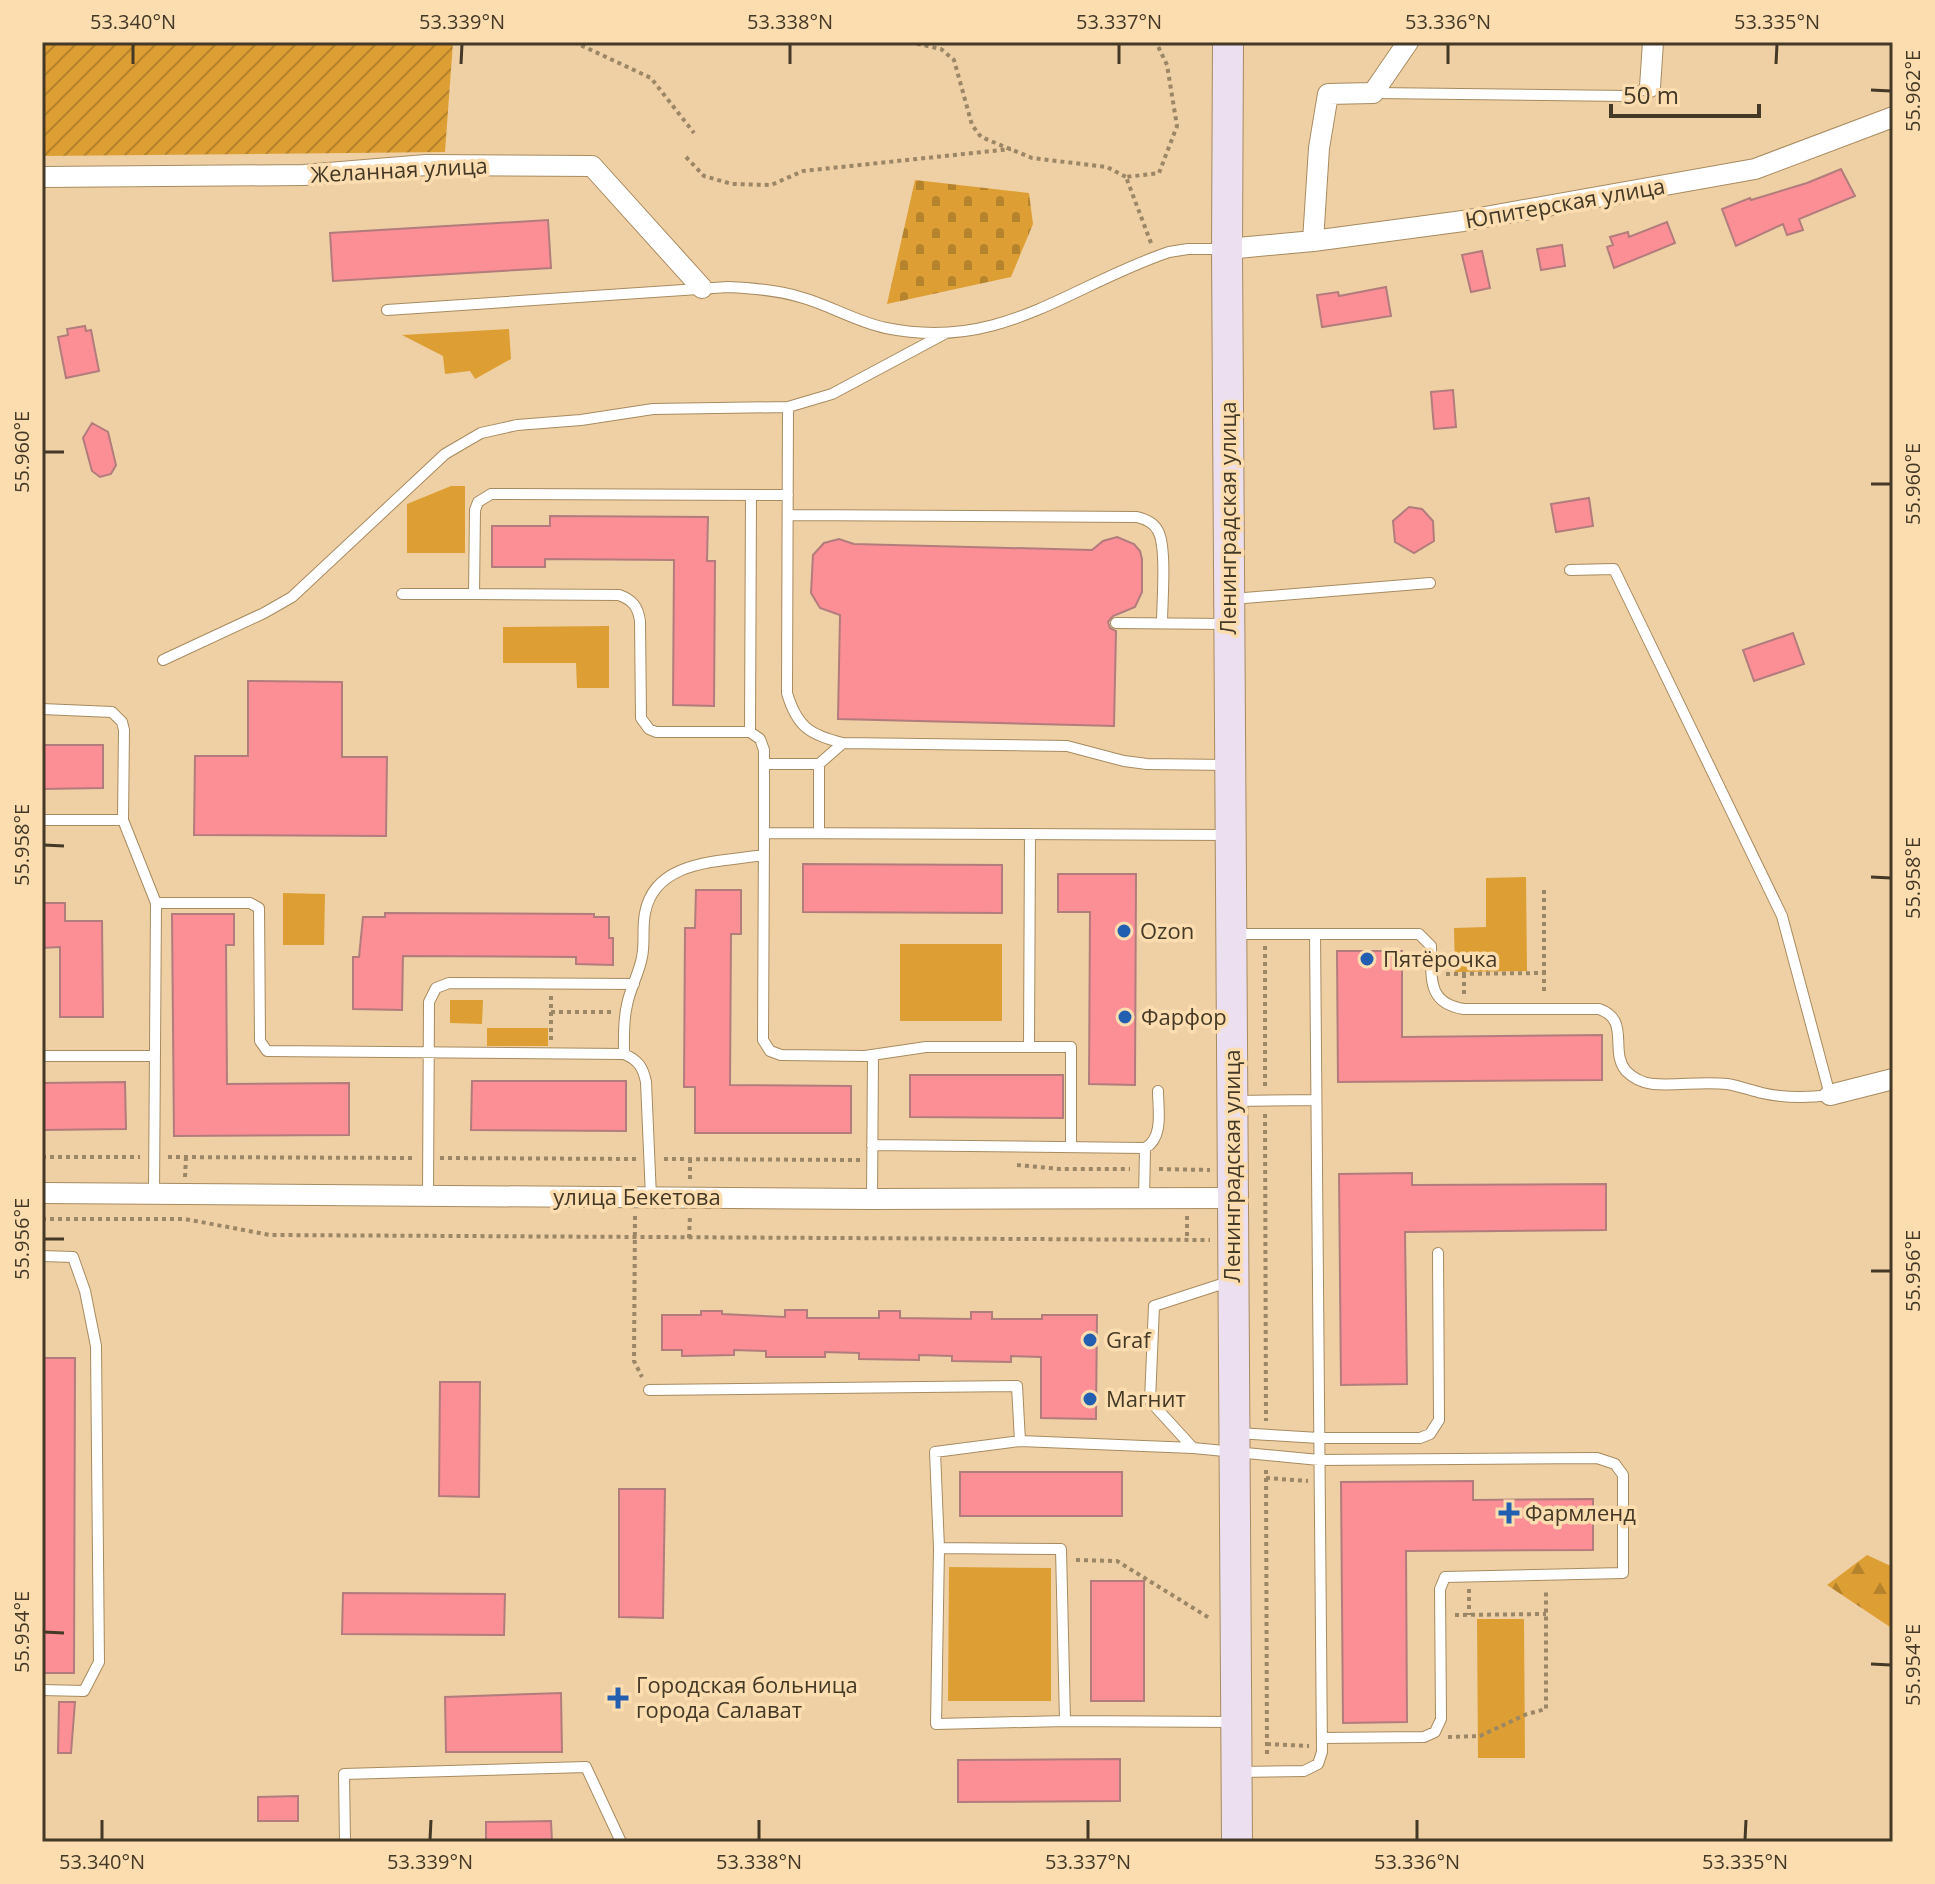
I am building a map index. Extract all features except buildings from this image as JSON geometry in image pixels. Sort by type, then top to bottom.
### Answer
[{"type":"street","name":"Ленинградская улица","points":[[1228,42],[1237,1842]]},
{"type":"street","points":[[1313,241],[1319,148],[1328,94],[1373,93],[1408,42]]},
{"type":"street","points":[[1650,87],[1653,42]]},
{"type":"street","name":"Юпитерская улица","points":[[1227,249],[1463,221],[1755,169],[1893,117]]},
{"type":"street","name":"Желанная улица","points":[[42,177],[304,175],[426,165],[592,166],[702,288]]},
{"type":"street","points":[[1830,1095],[1893,1079]]},
{"type":"street","name":"улица Бекетова","points":[[42,1193],[872,1199],[1232,1198]]},
{"type":"lane","points":[[1373,93],[1627,96],[1650,87]]},
{"type":"lane","points":[[387,310],[702,288],[753,288],[802,297],[856,320],[885,328],[946,333],[977,330],[1022,318],[1156,257],[1188,249],[1227,249]]},
{"type":"lane","points":[[163,660],[292,597],[445,454],[481,433],[517,425],[581,420],[653,409],[788,407],[832,394],[946,333]]},
{"type":"lane","points":[[788,407],[787,693],[792,709],[808,730],[843,743],[1067,746],[1135,763],[1230,765]]},
{"type":"lane","points":[[474,594],[475,510],[478,502],[491,494],[788,495]]},
{"type":"lane","points":[[750,732],[751,495]]},
{"type":"lane","points":[[788,515],[1145,519],[1159,532],[1162,545],[1162,623]]},
{"type":"lane","points":[[1231,934],[1419,934],[1431,946],[1432,986],[1439,999],[1452,1007],[1599,1009],[1611,1015],[1619,1030],[1620,1060],[1625,1069],[1640,1081],[1652,1084],[1723,1084],[1782,1096],[1830,1095],[1782,916],[1614,569],[1570,570]]},
{"type":"lane","points":[[1116,623],[1162,623],[1430,583]]},
{"type":"lane","points":[[402,594],[619,595],[628,598],[638,610],[640,621],[640,709],[645,724],[656,732],[750,732],[763,745],[763,1040],[766,1048],[781,1055],[873,1055],[926,1047],[1071,1047],[1071,1146]]},
{"type":"lane","points":[[42,709],[103,710],[118,716],[124,730],[123,820],[156,903],[154,1194]]},
{"type":"lane","points":[[764,764],[819,764],[843,743]]},
{"type":"lane","points":[[819,764],[819,833]]},
{"type":"lane","points":[[42,820],[123,820]]},
{"type":"lane","points":[[764,833],[1230,835]]},
{"type":"lane","points":[[1029,1047],[1030,834]]},
{"type":"lane","points":[[624,1054],[625,1013],[643,955],[645,912],[658,885],[678,870],[692,866],[764,855]]},
{"type":"lane","points":[[156,903],[250,903],[259,908],[260,1041],[267,1051],[624,1054],[634,1059],[644,1072],[649,1159],[643,1197]]},
{"type":"lane","points":[[1236,1772],[1309,1770],[1318,1764],[1322,1743],[1315,934]]},
{"type":"lane","points":[[428,1196],[429,1002],[432,993],[441,985],[634,984]]},
{"type":"lane","points":[[872,1199],[873,1055]]},
{"type":"lane","points":[[42,1056],[155,1056]]},
{"type":"lane","points":[[872,1145],[1145,1148],[1153,1144],[1157,1135],[1158,1091]]},
{"type":"lane","points":[[1232,1101],[1316,1100]]},
{"type":"lane","points":[[1144,1199],[1145,1148]]},
{"type":"lane","points":[[1236,1722],[936,1724],[939,1548],[935,1452],[1020,1441],[1193,1448],[1266,1435],[1420,1438],[1436,1429],[1439,1420],[1438,1253]]},
{"type":"lane","points":[[42,1256],[73,1257],[85,1291],[96,1346],[99,1662],[84,1691],[42,1690]]},
{"type":"lane","points":[[1193,1448],[1150,1401],[1154,1306],[1233,1281]]},
{"type":"lane","points":[[649,1390],[1017,1386],[1020,1441]]},
{"type":"lane","points":[[1234,1442],[1266,1455],[1319,1460],[1597,1458],[1615,1464],[1623,1475],[1623,1573],[1449,1575],[1441,1581],[1441,1719],[1435,1732],[1424,1737],[1322,1743]]},
{"type":"lane","points":[[939,1548],[1061,1549],[1065,1721]]},
{"type":"lane","points":[[345,1842],[344,1774],[586,1767],[621,1842]]},
{"type":"path","points":[[574,42],[651,78],[694,133]]},
{"type":"path","points":[[909,42],[941,49],[954,60],[972,125],[981,137],[1032,158],[1107,167],[1126,177],[1159,173],[1177,126],[1167,65],[1156,42]]},
{"type":"path","points":[[686,157],[704,176],[732,184],[771,185],[803,171],[1011,149]]},
{"type":"path","points":[[1126,177],[1156,257]]},
{"type":"path","points":[[1544,890],[1544,1009]]},
{"type":"path","points":[[1265,934],[1266,1435]]},
{"type":"path","points":[[1432,974],[1544,973]]},
{"type":"path","points":[[551,984],[551,1054]]},
{"type":"path","points":[[551,1012],[625,1013]]},
{"type":"path","points":[[42,1157],[873,1160]]},
{"type":"path","points":[[1017,1165],[1060,1169]]},
{"type":"path","points":[[643,1197],[635,1237],[634,1361],[649,1390]]},
{"type":"path","points":[[42,1219],[185,1219],[270,1235],[1233,1240]]},
{"type":"path","points":[[1266,1455],[1267,1772]]},
{"type":"path","points":[[1266,1478],[1320,1481]]},
{"type":"path","points":[[1062,1560],[1117,1561],[1214,1621]]},
{"type":"path","points":[[1435,1732],[1446,1737],[1480,1736],[1527,1714],[1546,1709],[1545,1574]]},
{"type":"path","points":[[1469,1575],[1469,1615]]},
{"type":"path","points":[[1440,1615],[1546,1614]]},
{"type":"path","points":[[1267,1744],[1322,1743]]},
{"type":"green space","points":[[42,42],[453,42],[445,152],[42,156]]},
{"type":"green space","points":[[915,180],[1029,193],[1033,224],[1011,277],[887,304]]},
{"type":"green space","points":[[509,329],[511,359],[475,379],[470,371],[445,374],[443,356],[402,335]]},
{"type":"green space","points":[[451,486],[465,486],[465,553],[407,553],[407,504]]},
{"type":"green space","points":[[609,626],[609,688],[577,688],[576,663],[503,663],[503,627]]},
{"type":"green space","points":[[1526,877],[1527,971],[1455,972],[1454,928],[1486,927],[1486,878]]},
{"type":"green space","points":[[283,893],[325,894],[324,945],[283,945]]},
{"type":"green space","points":[[900,944],[1002,944],[1002,1021],[900,1021]]},
{"type":"green space","points":[[450,1000],[483,1000],[482,1024],[450,1023]]},
{"type":"green space","points":[[487,1028],[548,1028],[548,1046],[487,1046]]},
{"type":"green space","points":[[1867,1555],[1893,1567],[1893,1629],[1827,1585]]},
{"type":"green space","points":[[949,1567],[1051,1568],[1051,1701],[948,1701]]},
{"type":"green space","points":[[1477,1619],[1524,1619],[1525,1758],[1478,1758]]},
{"type":"place","name":"Ozon","points":[[1124,931]]},
{"type":"place","name":"Пятёрочка","points":[[1367,959]]},
{"type":"place","name":"Фарфор","points":[[1125,1017]]},
{"type":"place","name":"Graf","points":[[1090,1340]]},
{"type":"place","name":"Магнит","points":[[1090,1399]]},
{"type":"place","name":"Фармленд","points":[[1509,1513]]},
{"type":"place","name":"Городская больница города Салават","points":[[618,1698]]}]
